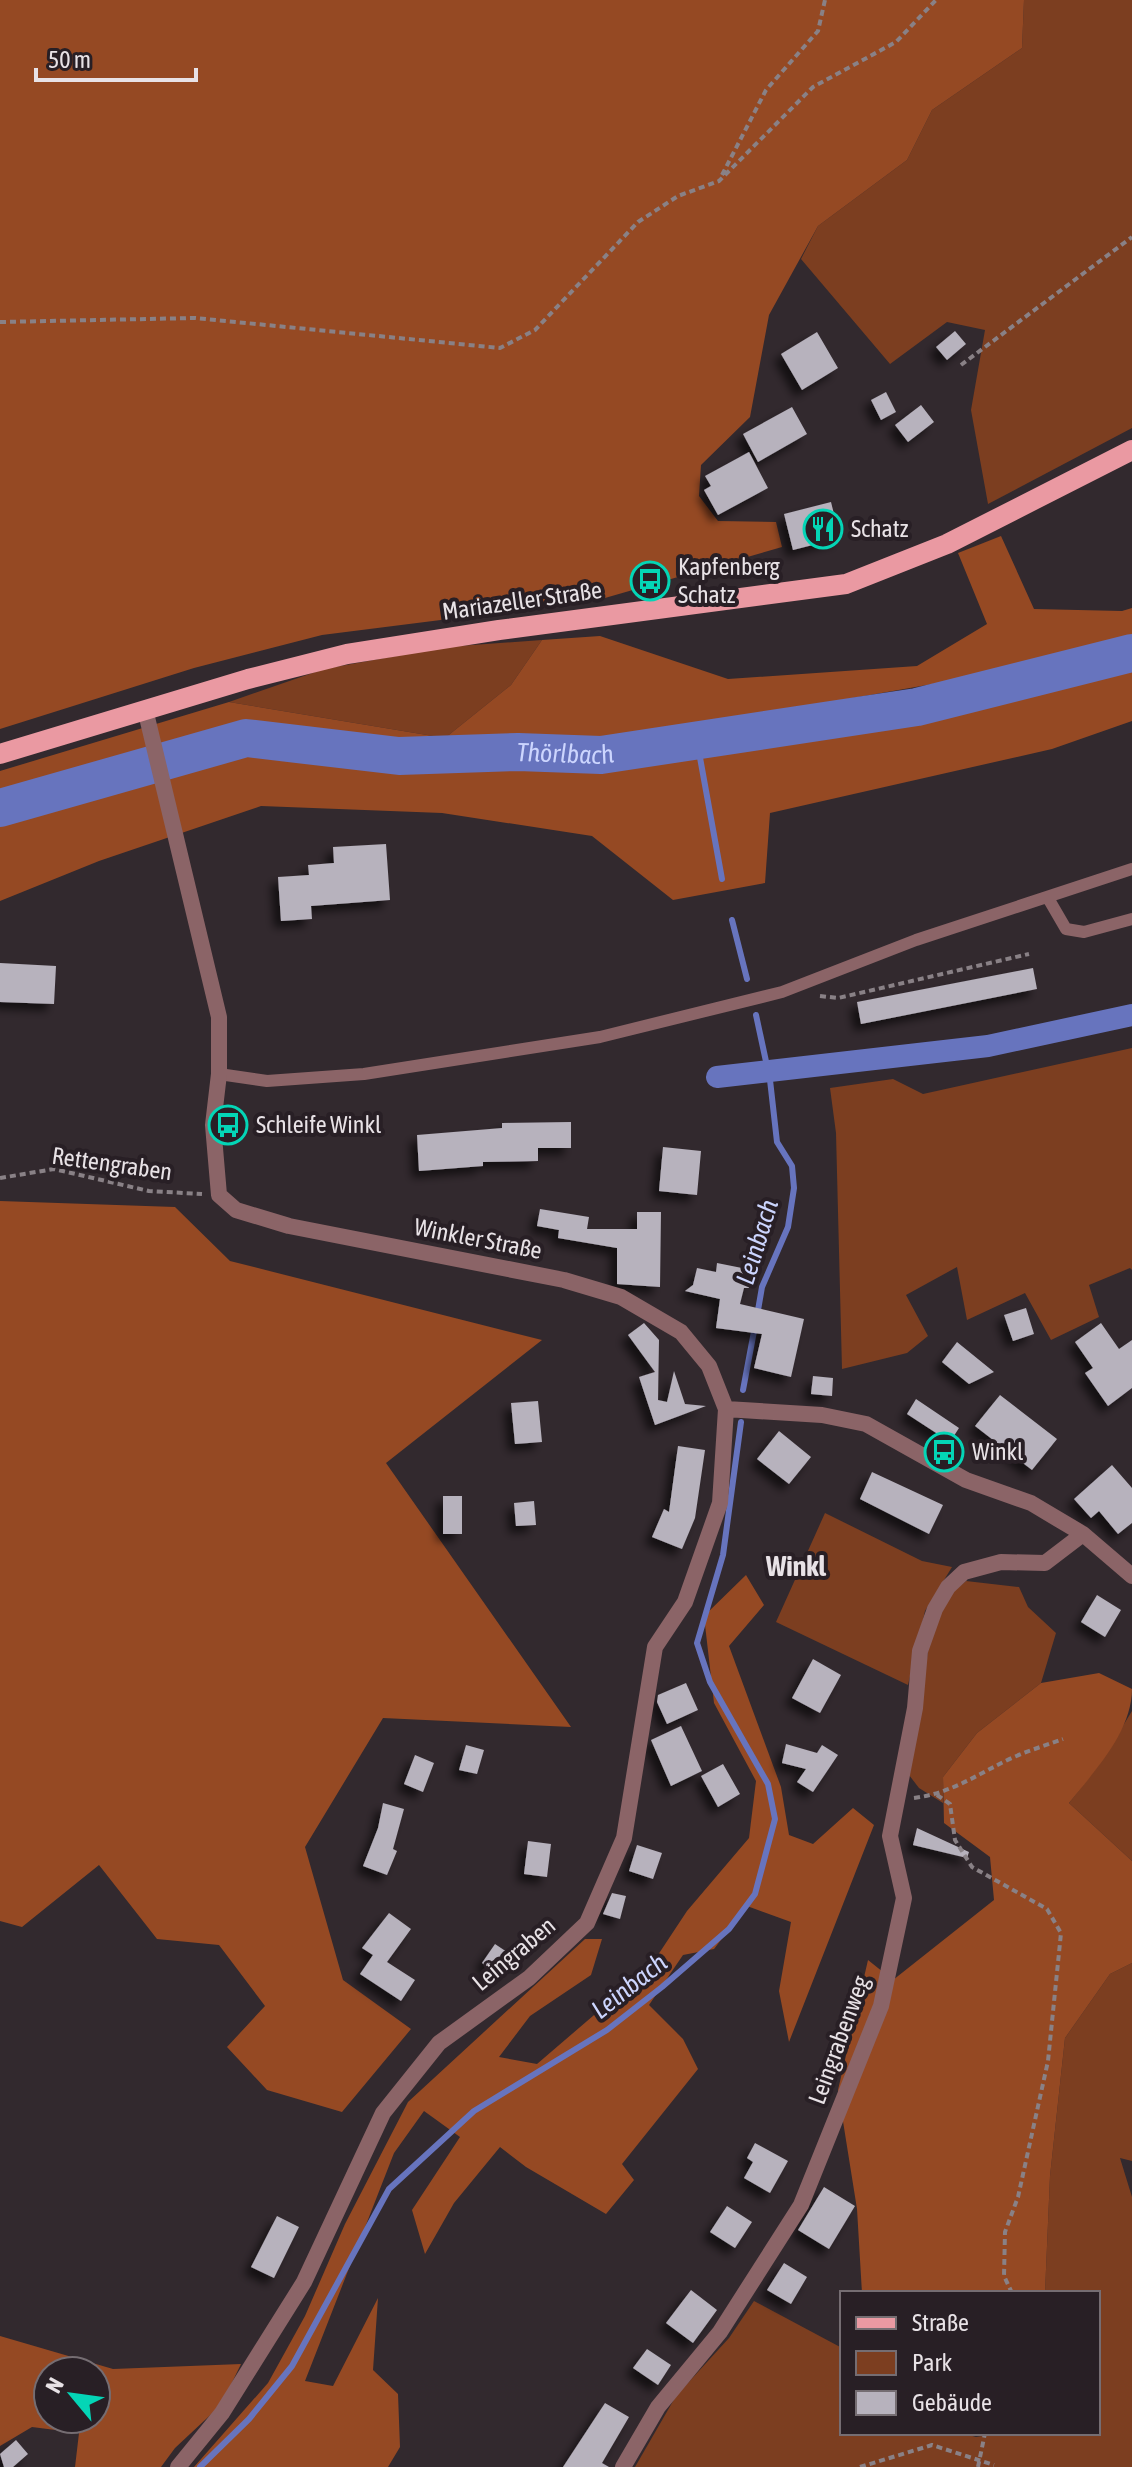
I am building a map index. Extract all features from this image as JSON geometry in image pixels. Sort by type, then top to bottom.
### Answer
[{"type":"main road","name":"Mariazeller Straße","points":[[0,754],[347,654],[530,625],[846,584],[947,544],[1132,450]]},
{"type":"street","points":[[146,714],[178,834],[219,1017],[219,1074],[213,1125],[219,1195]]},
{"type":"street","name":"Winkler Straße","points":[[219,1195],[236,1210],[289,1226],[564,1280],[621,1297],[681,1332],[709,1366],[726,1409]]},
{"type":"street","points":[[726,1409],[822,1415],[866,1424],[966,1480],[1031,1503],[1083,1534],[1132,1576]]},
{"type":"street","name":"Leingraben","points":[[178,2467],[222,2413],[304,2282],[383,2113],[439,2043],[529,1978],[587,1923],[624,1838],[655,1647],[685,1602],[720,1503],[726,1409]]},
{"type":"street","name":"Leingrabenweg","points":[[623,2467],[658,2407],[720,2332],[807,2190],[881,2006],[904,1898],[890,1836],[896,1792],[915,1708],[920,1651],[935,1609],[948,1587],[964,1572],[1001,1562],[1045,1563],[1083,1534]]},
{"type":"lane","points":[[219,1074],[267,1081],[364,1074],[492,1057],[600,1037],[782,992],[916,940],[1132,869]]},
{"type":"lane","points":[[1048,898],[1066,929],[1084,932],[1132,919]]},
{"type":"path","points":[[719,181],[766,90],[818,31],[825,0]]},
{"type":"path","points":[[0,322],[195,318],[500,348],[535,330],[638,222],[678,196],[719,181],[813,87],[896,42],[936,0]]},
{"type":"path","points":[[961,365],[1132,237]]},
{"type":"path","points":[[782,992],[838,998],[1029,954]]},
{"type":"path","name":"Rettengraben","points":[[0,1178],[54,1169],[149,1191],[219,1195]]},
{"type":"path","points":[[896,1792],[911,1798],[937,1795],[963,1785],[1014,1757],[1063,1739]]},
{"type":"path","points":[[937,1795],[950,1804],[955,1840],[972,1867],[1047,1909],[1061,1933],[1048,2061],[1018,2197],[1005,2232],[1004,2276],[1011,2291]]},
{"type":"path","points":[[978,2467],[985,2435]]},
{"type":"path","points":[[860,2467],[932,2445],[994,2465]]},
{"type":"green space","points":[[1024,0],[1132,0],[1132,428],[988,504],[971,410],[985,330],[947,322],[890,364],[801,259],[818,226],[907,160],[932,110],[1022,48]]},
{"type":"green space","points":[[542,640],[511,685],[445,738],[229,702],[324,669],[445,647]]},
{"type":"green space","points":[[1132,1048],[1132,1270],[1130,1268],[1089,1285],[1099,1317],[1051,1340],[1025,1293],[967,1320],[957,1267],[906,1295],[928,1336],[907,1353],[842,1369],[836,1133],[830,1088],[893,1079],[923,1094]]},
{"type":"green space","points":[[825,1513],[922,1561],[952,1567],[925,1611],[908,1685],[776,1622]]},
{"type":"green space","points":[[966,1581],[1019,1587],[1028,1607],[1056,1633],[1041,1683],[977,1733],[943,1777],[943,1803],[919,1788],[909,1775],[929,1645],[947,1597]]},
{"type":"green space","points":[[1132,1711],[1132,1861],[1069,1803],[1099,1765]]},
{"type":"green space","points":[[1132,1963],[1132,2161],[1120,2158],[1132,2197],[1132,2467],[635,2467],[676,2396],[729,2338],[754,2301],[840,2347],[840,2435],[1100,2435],[1100,2291],[1045,2291],[1050,2176],[1065,2038],[1110,1974]]},
{"type":"shaded area","points":[[0,0],[1024,0],[1022,48],[932,110],[907,160],[818,226],[769,315],[750,417],[701,465],[699,496],[718,521],[776,522],[782,547],[598,600],[322,635],[194,668],[0,729]]},
{"type":"shaded area","points":[[1001,536],[1034,609],[1122,611],[1132,608],[1132,638],[1024,668],[654,733],[455,746],[243,731],[0,796],[0,771],[229,702],[445,738],[511,685],[542,640],[600,636],[728,679],[917,666],[987,624],[958,553]]},
{"type":"shaded area","points":[[1132,668],[1132,721],[1052,749],[770,813],[765,883],[673,900],[592,836],[442,813],[261,806],[99,861],[0,901],[0,823],[253,749],[404,774],[606,766],[749,749],[1027,696]]},
{"type":"shaded area","points":[[0,1201],[175,1207],[230,1261],[542,1340],[386,1463],[571,1727],[383,1718],[305,1847],[343,1980],[411,2029],[342,2112],[267,2090],[227,2047],[265,2006],[219,1945],[157,1939],[99,1865],[22,1927],[0,1921]]},
{"type":"shaded area","points":[[746,1575],[764,1605],[729,1646],[781,1787],[789,1835],[813,1844],[853,1808],[874,1825],[789,2042],[779,1991],[791,1922],[747,1906],[714,1949],[683,1955],[649,2005],[683,2039],[698,2069],[622,2164],[634,2180],[606,2214],[526,2167],[500,2147],[454,2203],[425,2254],[412,2210],[460,2137],[424,2111],[394,2153],[305,2381],[333,2386],[378,2298],[373,2370],[398,2394],[400,2447],[388,2467],[194,2467],[268,2383],[305,2316],[345,2224],[408,2102],[585,1939],[602,1939],[591,1975],[530,2016],[499,2057],[537,2064],[650,1967],[687,1911],[749,1838],[756,1781],[714,1703],[704,1616]]},
{"type":"shaded area","points":[[1099,1673],[1132,1689],[1126,1720],[1119,1735],[1069,1803],[1132,1861],[1132,1963],[1110,1974],[1065,2038],[1050,2176],[1045,2291],[862,2291],[857,2209],[838,2090],[868,1960],[893,1980],[994,1900],[990,1857],[944,1823],[943,1777],[977,1733],[1041,1683]]},
{"type":"shaded area","points":[[0,2336],[65,2355],[32,2355],[32,2427],[0,2446]]},
{"type":"shaded area","points":[[241,2364],[221,2405],[175,2448],[161,2467],[75,2467],[79,2435],[112,2435],[112,2369]]},
{"type":"building","points":[[955,331],[966,344],[947,360],[936,347]]},
{"type":"building","points":[[817,332],[838,368],[802,390],[781,354]]},
{"type":"building","points":[[886,392],[896,412],[881,420],[871,400]]},
{"type":"building","points":[[921,405],[934,422],[908,442],[895,425]]},
{"type":"building","points":[[792,407],[807,434],[758,462],[743,434]]},
{"type":"building","points":[[749,452],[768,488],[718,515],[704,490],[711,486],[705,476]]},
{"type":"building","points":[[831,502],[840,538],[793,550],[784,514]]},
{"type":"building","points":[[386,844],[390,900],[311,906],[312,919],[281,921],[278,877],[309,875],[308,865],[334,863],[333,847]]},
{"type":"building","points":[[0,963],[56,966],[54,1004],[0,1002]]},
{"type":"building","points":[[1033,968],[1037,989],[861,1024],[857,1002]]},
{"type":"building","points":[[571,1122],[571,1148],[538,1148],[538,1161],[483,1162],[483,1166],[419,1171],[417,1135],[502,1128],[502,1123]]},
{"type":"building","points":[[663,1147],[701,1151],[697,1195],[659,1191]]},
{"type":"building","points":[[540,1209],[589,1217],[587,1229],[637,1229],[637,1212],[661,1212],[660,1287],[617,1284],[617,1248],[558,1238],[559,1230],[537,1226]]},
{"type":"building","points":[[717,1263],[747,1269],[745,1279],[750,1280],[749,1288],[744,1288],[740,1304],[804,1319],[791,1377],[754,1368],[762,1334],[716,1328],[720,1299],[685,1291],[693,1285],[697,1268],[716,1272]]},
{"type":"building","points":[[1026,1308],[1034,1334],[1013,1341],[1004,1315]]},
{"type":"building","points":[[644,1323],[659,1340],[658,1400],[667,1402],[674,1371],[685,1404],[706,1406],[655,1425],[639,1377],[655,1372],[628,1335]]},
{"type":"building","points":[[1101,1323],[1119,1349],[1132,1340],[1132,1388],[1108,1406],[1085,1373],[1093,1368],[1075,1342]]},
{"type":"building","points":[[957,1342],[994,1372],[969,1384],[942,1362]]},
{"type":"building","points":[[813,1376],[833,1378],[832,1396],[811,1394]]},
{"type":"building","points":[[1000,1395],[1057,1439],[1032,1470],[975,1426]]},
{"type":"building","points":[[916,1399],[959,1428],[950,1442],[907,1414]]},
{"type":"building","points":[[538,1401],[542,1442],[515,1444],[511,1403]]},
{"type":"building","points":[[779,1431],[811,1457],[789,1484],[757,1459]]},
{"type":"building","points":[[678,1446],[705,1450],[695,1518],[682,1549],[652,1537],[664,1509],[669,1512]]},
{"type":"building","points":[[1112,1465],[1132,1488],[1132,1523],[1118,1534],[1099,1511],[1091,1518],[1074,1499]]},
{"type":"building","points":[[872,1472],[943,1505],[929,1534],[860,1499]]},
{"type":"building","points":[[443,1496],[462,1496],[462,1534],[443,1534]]},
{"type":"building","points":[[534,1501],[536,1525],[516,1526],[514,1503]]},
{"type":"building","points":[[1097,1595],[1121,1610],[1105,1637],[1081,1622]]},
{"type":"building","points":[[813,1659],[841,1675],[820,1713],[792,1698]]},
{"type":"building","points":[[686,1683],[698,1710],[667,1724],[657,1702],[658,1695]]},
{"type":"building","points":[[681,1726],[702,1771],[671,1786],[651,1740]]},
{"type":"building","points":[[786,1744],[817,1753],[822,1745],[838,1755],[813,1792],[797,1782],[806,1769],[782,1763]]},
{"type":"building","points":[[466,1745],[484,1750],[477,1774],[459,1770]]},
{"type":"building","points":[[415,1755],[434,1763],[423,1792],[404,1784]]},
{"type":"building","points":[[723,1764],[740,1794],[718,1807],[701,1776]]},
{"type":"building","points":[[383,1803],[404,1809],[393,1849],[397,1851],[387,1875],[363,1866],[378,1828]]},
{"type":"building","points":[[917,1828],[969,1852],[967,1858],[913,1845]]},
{"type":"building","points":[[528,1841],[551,1844],[547,1877],[524,1874]]},
{"type":"building","points":[[637,1845],[662,1853],[653,1879],[629,1871]]},
{"type":"building","points":[[612,1893],[626,1896],[620,1919],[603,1914]]},
{"type":"building","points":[[389,1913],[411,1929],[387,1962],[415,1980],[401,2001],[360,1974],[373,1955],[362,1948]]},
{"type":"building","points":[[495,1944],[513,1956],[500,1975],[482,1963]]},
{"type":"building","points":[[755,2143],[788,2161],[770,2193],[744,2178],[753,2162],[747,2158]]},
{"type":"building","points":[[824,2187],[855,2206],[829,2249],[798,2230]]},
{"type":"building","points":[[727,2206],[752,2222],[735,2248],[710,2232]]},
{"type":"building","points":[[277,2216],[299,2227],[274,2278],[251,2267]]},
{"type":"building","points":[[784,2263],[807,2277],[791,2304],[767,2290]]},
{"type":"building","points":[[691,2290],[717,2310],[693,2343],[666,2323]]},
{"type":"building","points":[[647,2349],[671,2365],[658,2385],[633,2368]]},
{"type":"building","points":[[605,2403],[629,2417],[602,2463],[609,2467],[563,2467]]},
{"type":"building","points":[[16,2440],[28,2454],[13,2467],[4,2467],[0,2454]]},
{"type":"waterway","name":"Thörlbach","points":[[0,808],[246,738],[399,756],[518,752],[601,755],[917,707],[1132,653]]},
{"type":"waterway","name":"Leinbach","points":[[697,741],[722,879]]},
{"type":"waterway","name":"Leinbach","points":[[732,920],[747,979]]},
{"type":"waterway","name":"Leinbach","points":[[756,1015],[770,1080],[777,1142],[792,1166],[794,1188],[788,1227],[762,1287],[757,1316]]},
{"type":"waterway","points":[[717,1077],[988,1046],[1132,1015]]},
{"type":"waterway","name":"Leinbach","points":[[743,1390],[755,1326]]},
{"type":"waterway","name":"Leinbach","points":[[200,2467],[249,2419],[292,2366],[389,2189],[474,2111],[607,2030],[662,1987],[729,1929],[755,1894],[775,1819],[768,1784],[710,1682],[697,1643],[723,1555],[741,1422]]},
{"type":"place","name":"Schatz","points":[[823,529]]},
{"type":"place","name":"Kapfenberg Schatz","points":[[650,581]]},
{"type":"place","name":"Schleife Winkl","points":[[228,1125]]},
{"type":"place","name":"Winkl","points":[[944,1452]]},
{"type":"district","name":"Winkl","points":[[796,1566]]}]
